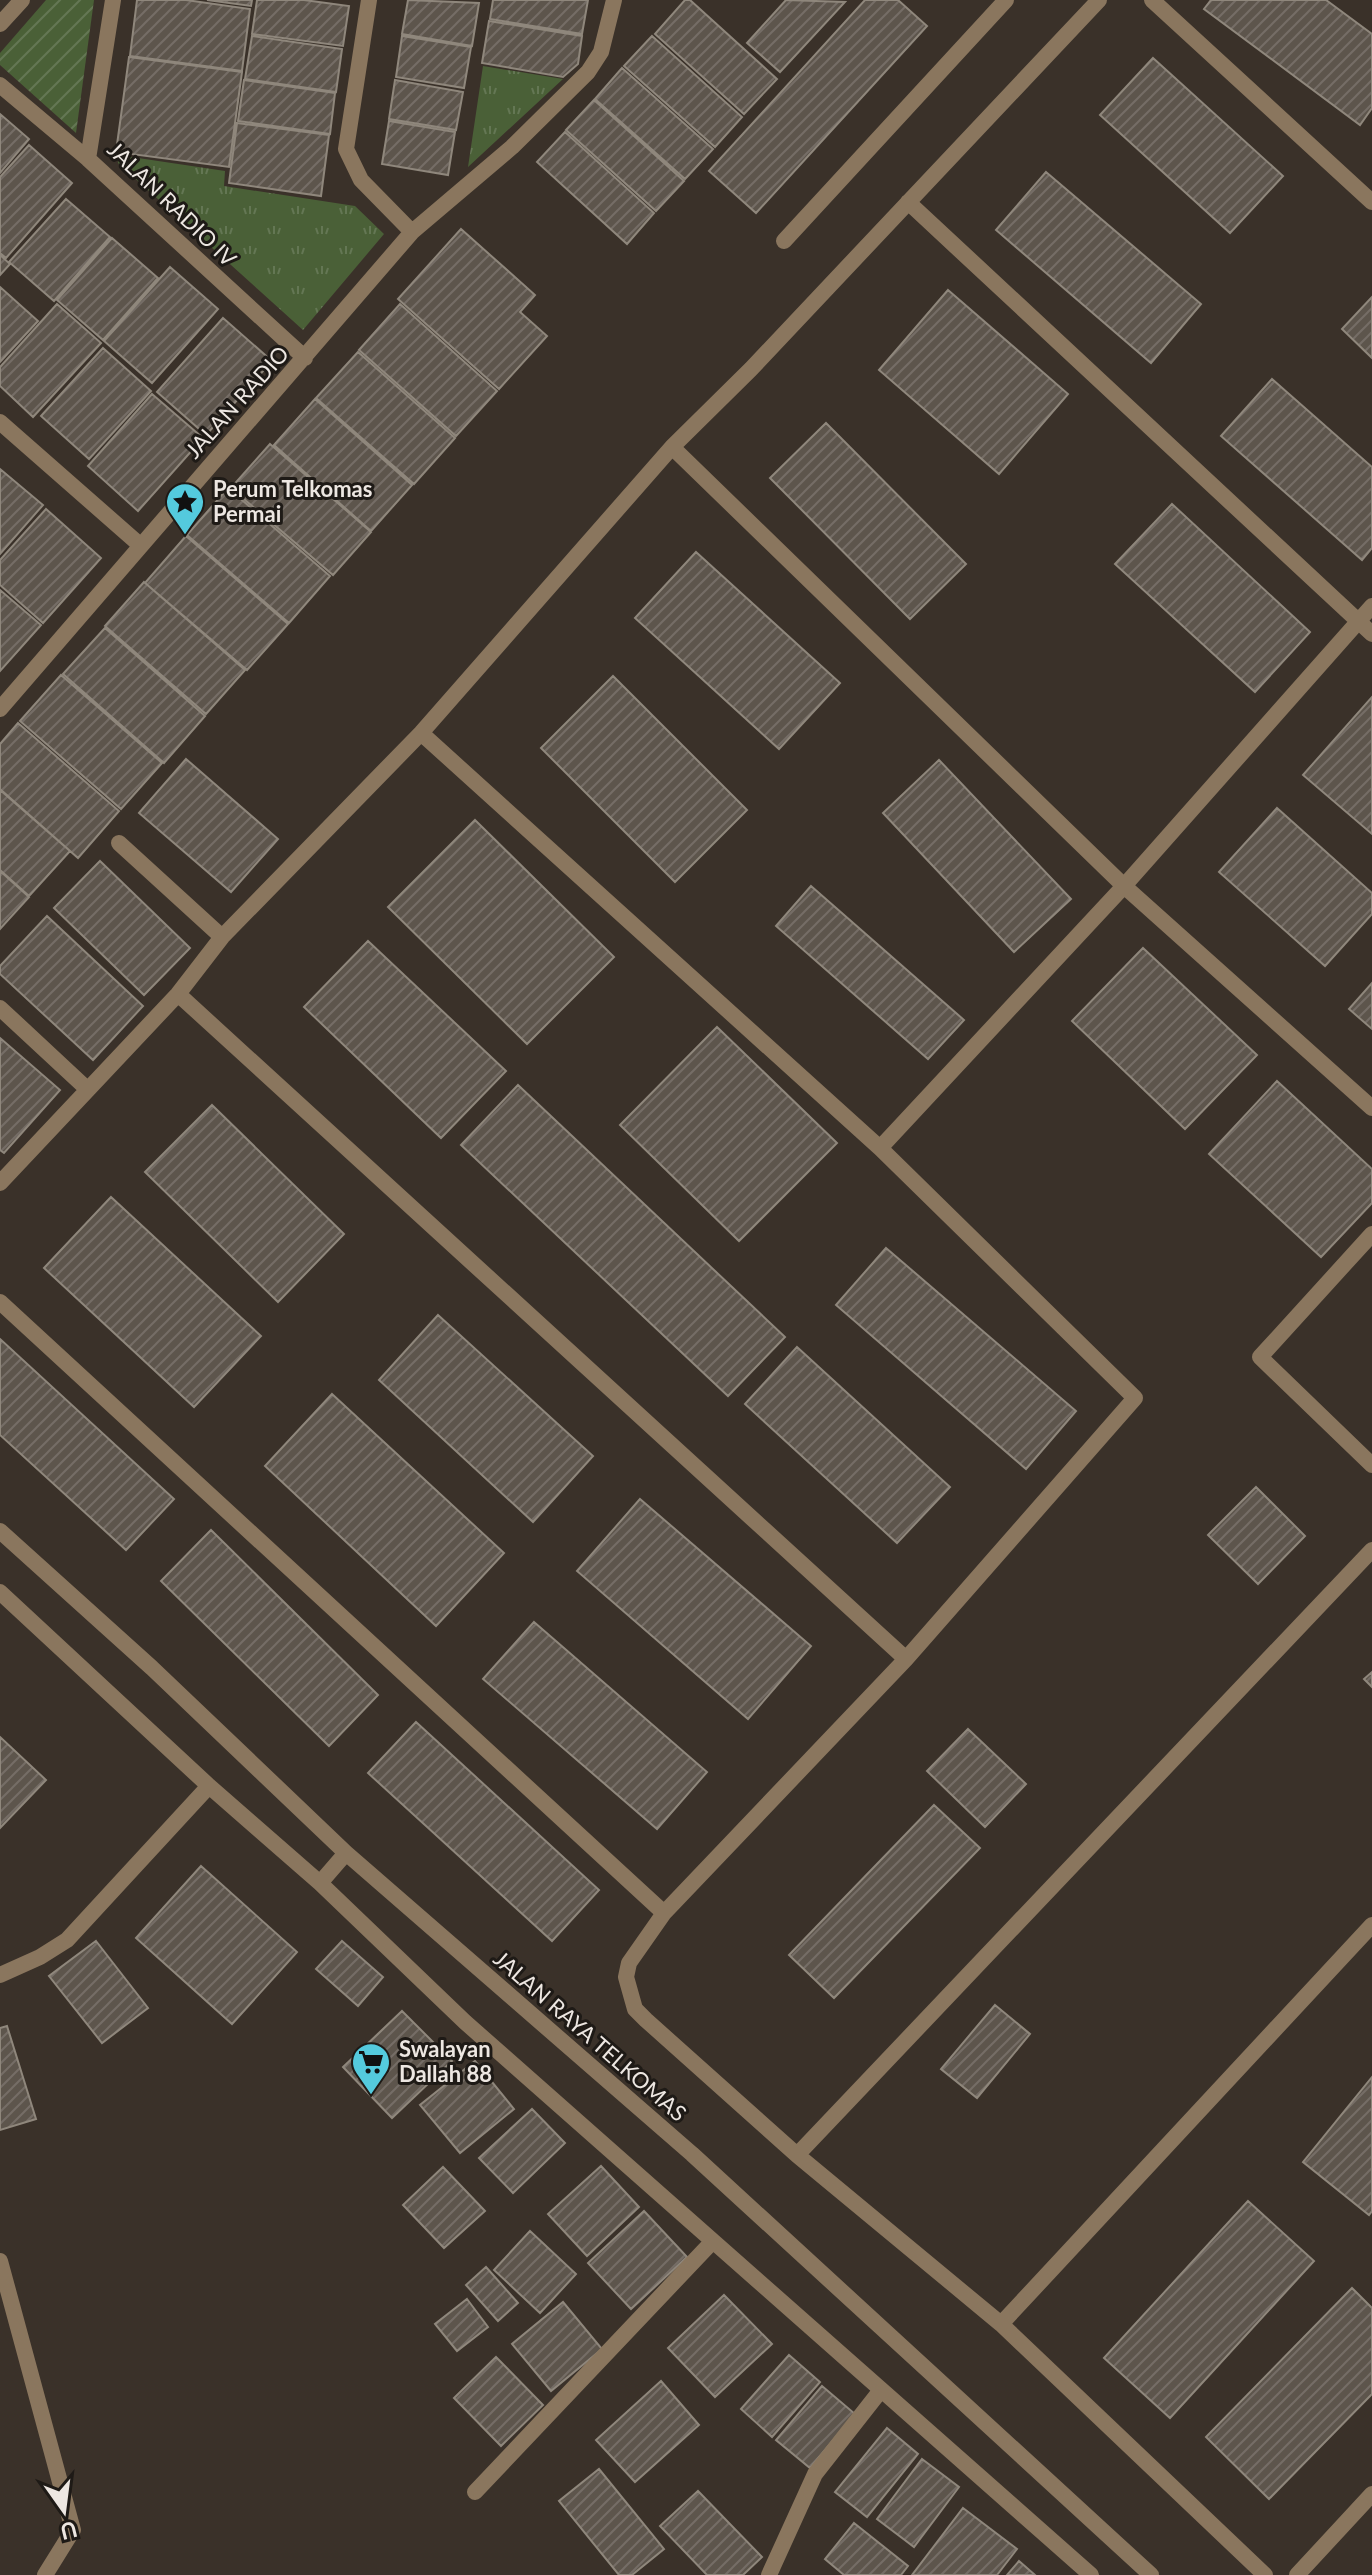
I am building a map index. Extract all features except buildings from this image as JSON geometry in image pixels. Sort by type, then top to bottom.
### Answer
[{"type":"street","points":[[0,24],[22,0]]},
{"type":"street","name":"JALAN RADIO IV","points":[[113,0],[88,159],[305,358]]},
{"type":"street","points":[[369,0],[346,149],[361,180],[412,232]]},
{"type":"street","name":"JALAN RADIO","points":[[0,709],[412,232],[512,147],[588,72],[601,52],[614,0]]},
{"type":"street","points":[[784,241],[1006,0]]},
{"type":"street","points":[[0,1183],[86,1088],[178,994],[222,937],[421,733],[672,447],[1099,0]]},
{"type":"street","points":[[1152,0],[1372,202]]},
{"type":"street","points":[[0,85],[88,159]]},
{"type":"street","points":[[908,202],[1372,634]]},
{"type":"street","points":[[0,422],[140,545]]},
{"type":"street","points":[[672,447],[1124,886],[1372,1108]]},
{"type":"street","points":[[880,1148],[1124,886],[1372,606]]},
{"type":"street","points":[[421,733],[880,1148],[1135,1398],[906,1659],[664,1913],[629,1963],[626,1977],[635,2009],[797,2155],[1001,2324],[1265,2575]]},
{"type":"street","points":[[119,843],[222,937]]},
{"type":"street","points":[[178,994],[906,1659]]},
{"type":"street","points":[[0,1008],[86,1088]]},
{"type":"street","points":[[1372,1234],[1260,1357],[1372,1465]]},
{"type":"street","points":[[0,1302],[664,1913]]},
{"type":"street","name":"JALAN RAYA TELKOMAS","points":[[0,1531],[152,1668],[346,1853],[703,2164],[1142,2572]]},
{"type":"street","points":[[797,2155],[1372,1550]]},
{"type":"street","points":[[0,1592],[209,1786],[320,1883],[465,2022],[1091,2575]]},
{"type":"street","points":[[0,1975],[28,1964],[67,1940],[209,1786]]},
{"type":"street","points":[[320,1883],[346,1853]]},
{"type":"street","points":[[1001,2324],[1372,1925]]},
{"type":"street","points":[[475,2492],[713,2241]]},
{"type":"street","points":[[0,2261],[73,2530],[45,2575]]},
{"type":"street","points":[[769,2575],[815,2474],[881,2390]]},
{"type":"street","points":[[1297,2575],[1372,2494]]},
{"type":"green space","points":[[46,0],[94,0],[76,133],[0,65],[0,53]]},
{"type":"green space","points":[[483,66],[563,79],[468,167]]},
{"type":"green space","points":[[118,155],[225,171],[224,186],[355,206],[384,234],[303,330],[118,163]]},
{"type":"place","name":"Perum Telkomas Permai","points":[[185,536]]},
{"type":"place","name":"Swalayan Dallah 88","points":[[371,2096]]}]
